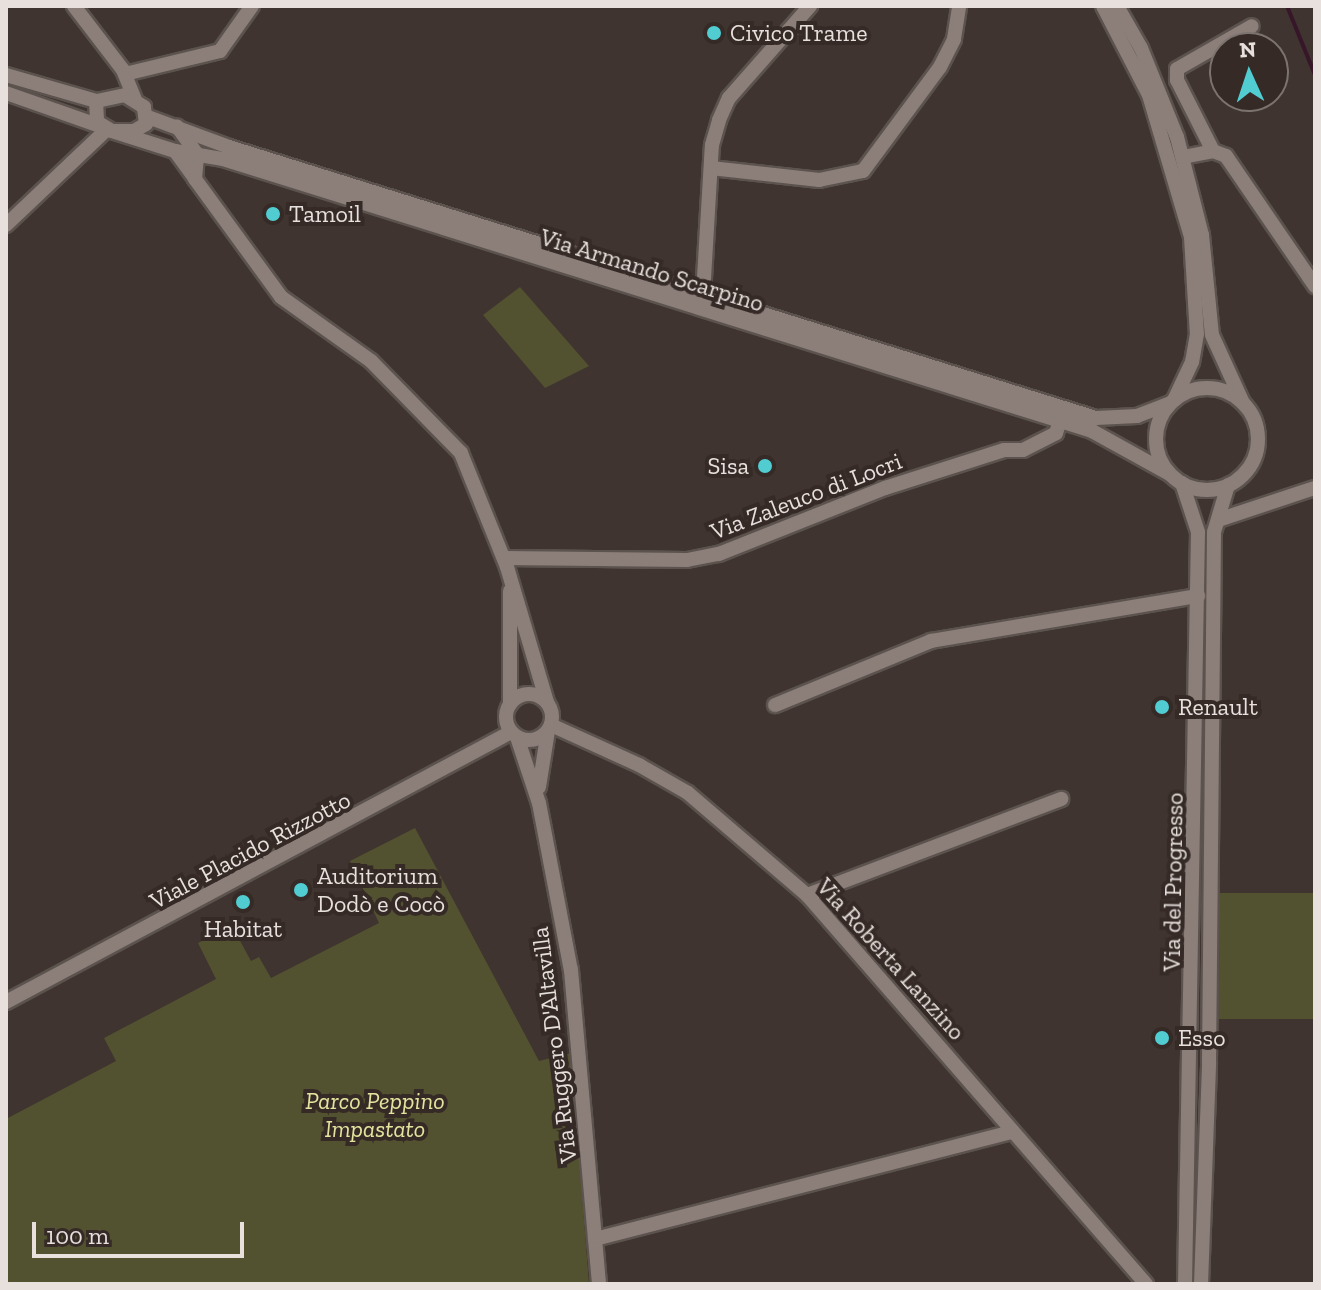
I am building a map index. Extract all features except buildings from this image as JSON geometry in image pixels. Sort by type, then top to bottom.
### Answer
[{"type":"street","points":[[74,6],[125,74],[135,99],[148,117],[134,131],[108,129],[94,116],[96,101]]},
{"type":"street","points":[[125,74],[220,51],[252,6]]},
{"type":"street","points":[[703,295],[712,145],[729,98],[810,6]]},
{"type":"street","points":[[711,168],[819,180],[863,171],[940,67],[954,39],[959,6]]},
{"type":"street","points":[[1103,6],[1154,107],[1191,237],[1197,334],[1192,362],[1156,431],[1161,462],[1176,479],[1205,489],[1228,485],[1242,476],[1257,448],[1253,416],[1221,364],[1212,335],[1202,235],[1183,157],[1141,48],[1117,6]]},
{"type":"street","points":[[1252,26],[1177,69],[1177,80],[1213,151],[1238,169],[1315,286]]},
{"type":"street","points":[[106,51],[114,69],[113,94]]},
{"type":"street","points":[[6,75],[96,101],[113,94],[135,99]]},
{"type":"street","name":"Via Armando Scarpino","points":[[6,93],[175,151],[197,154],[1092,431],[1176,479]]},
{"type":"street","name":"Via Armando Scarpino","points":[[148,117],[229,147],[1096,418],[1137,416],[1172,401]]},
{"type":"street","points":[[177,126],[197,154],[195,179]]},
{"type":"street","points":[[6,225],[108,129]]},
{"type":"street","points":[[175,151],[281,297],[371,361],[461,453],[505,563],[547,702],[550,728],[537,739],[514,735],[506,718],[510,704],[505,563]]},
{"type":"street","points":[[1183,157],[1213,151]]},
{"type":"street","points":[[1172,401],[1202,388],[1231,394],[1243,403]]},
{"type":"street","name":"Via Zaleuco di Locri","points":[[505,563],[687,560],[719,554],[885,488],[1004,450],[1023,450],[1056,433],[1060,421]]},
{"type":"street","name":"Via del Progresso","points":[[1176,479],[1198,532],[1185,1284]]},
{"type":"street","name":"Via del Progresso","points":[[1201,1284],[1218,520],[1228,485]]},
{"type":"street","points":[[1218,520],[1315,488]]},
{"type":"street","points":[[775,705],[931,641],[1198,596]]},
{"type":"street","points":[[510,704],[528,693],[547,702]]},
{"type":"street","name":"Via Ruggero D'Altavilla","points":[[539,803],[550,728]]},
{"type":"street","name":"Via Roberta Lanzino","points":[[550,728],[639,765],[688,793],[807,895],[1146,1284]]},
{"type":"street","name":"Via Ruggero D'Altavilla","points":[[514,735],[539,803],[571,970],[599,1284]]},
{"type":"street","name":"Viale Placido Rizzotto","points":[[6,1002],[514,735]]},
{"type":"street","points":[[807,895],[1061,799]]},
{"type":"street","points":[[595,1239],[1012,1132]]},
{"type":"green space","points":[[520,287],[589,366],[545,388],[483,315]]},
{"type":"green space","name":"Parco Peppino Impastato","points":[[415,828],[539,1061],[571,1053],[589,1284],[6,1284],[6,1119],[116,1061],[104,1038],[216,979],[198,943],[232,926],[251,961],[259,957],[271,978],[379,923],[350,861]]},
{"type":"green space","points":[[1219,893],[1315,893],[1315,1019],[1219,1019]]},
{"type":"waterway","points":[[1287,6],[1315,75]]},
{"type":"place","name":"Civico Trame","points":[[714,33]]},
{"type":"place","name":"Tamoil","points":[[273,214]]},
{"type":"place","name":"Sisa","points":[[765,466]]},
{"type":"place","name":"Renault","points":[[1162,707]]},
{"type":"place","name":"Auditorium Dodò e Cocò","points":[[301,890]]},
{"type":"place","name":"Habitat","points":[[243,902]]},
{"type":"place","name":"Esso","points":[[1162,1038]]}]
